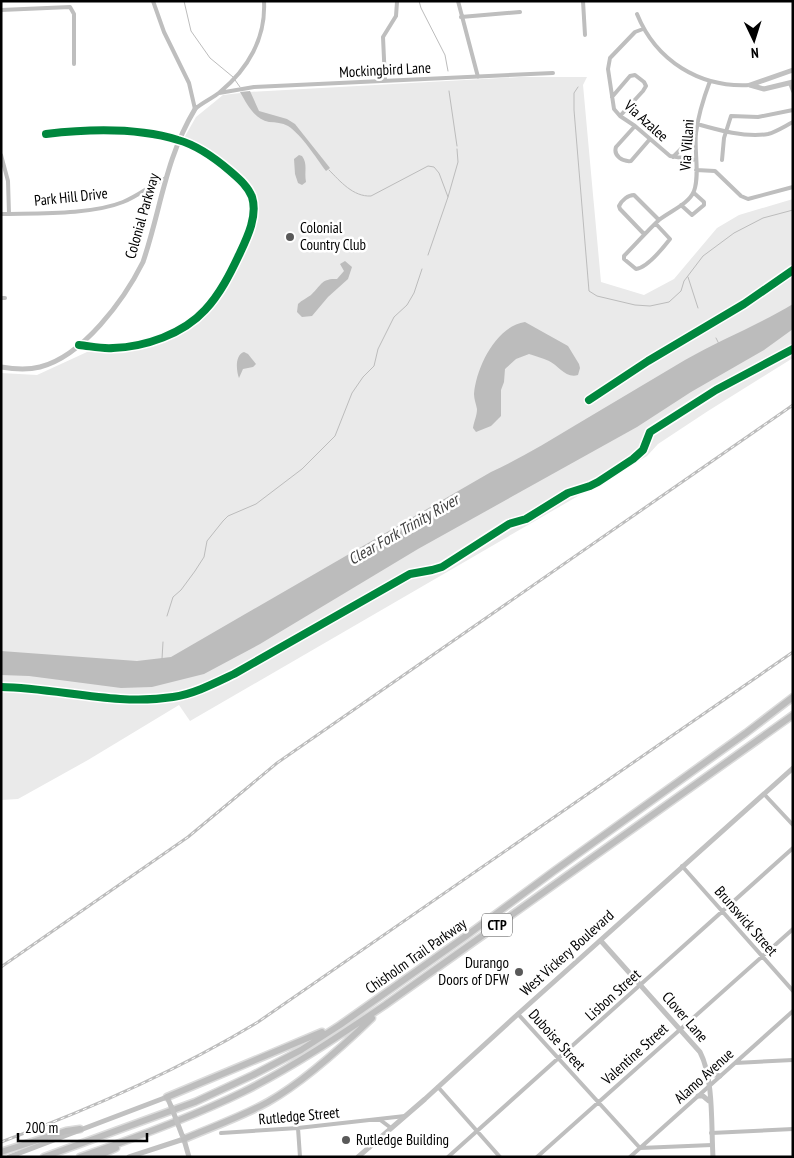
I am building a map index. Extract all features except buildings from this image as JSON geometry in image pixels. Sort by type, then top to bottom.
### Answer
[{"type":"highway","name":"Chisholm Trail Parkway","points":[[44,1157],[161,1116],[209,1096],[278,1062],[340,1025],[724,749],[793,697]]},
{"type":"highway","name":"Chisholm Trail Parkway","points":[[80,1157],[146,1134],[209,1108],[274,1076],[335,1040],[793,715]]},
{"type":"highway","points":[[183,1137],[247,1113],[285,1091],[311,1072],[361,1029],[385,1005]]},
{"type":"highway","points":[[167,1097],[340,1025]]},
{"type":"highway","points":[[1,1152],[56,1134],[80,1129]]},
{"type":"highway","points":[[96,1157],[146,1134]]},
{"type":"main road","points":[[750,86],[793,70]]},
{"type":"main road","points":[[750,86],[764,89],[791,82]]},
{"type":"main road","name":"Colonial Parkway","points":[[1,367],[38,368],[54,362],[79,345],[100,325],[135,278],[148,247],[178,140],[195,109]]},
{"type":"main road","name":"West Vickery Boulevard","points":[[358,1157],[793,768]]},
{"type":"main road","name":"Clover Lane","points":[[601,941],[700,1052],[707,1071],[709,1086],[712,1157]]},
{"type":"main road","points":[[707,1071],[720,1076]]},
{"type":"main road","points":[[698,1096],[703,1096],[709,1101]]},
{"type":"main road","points":[[9,1157],[167,1097],[183,1137],[188,1157]]},
{"type":"main road","points":[[129,1157],[183,1137]]},
{"type":"street","points":[[153,1],[164,32],[189,82],[195,109],[207,99],[219,93],[250,58],[259,40],[264,1]]},
{"type":"street","points":[[458,1],[478,77]]},
{"type":"street","points":[[583,1],[585,35]]},
{"type":"street","points":[[385,81],[383,37],[396,16],[397,2]]},
{"type":"street","points":[[1,10],[70,8],[74,14],[74,64]]},
{"type":"street","points":[[461,17],[520,12]]},
{"type":"street","points":[[637,14],[654,45],[673,63],[695,76],[710,82],[750,86]]},
{"type":"street","name":"Via Azalee","points":[[643,28],[632,34],[609,62],[608,69],[614,108],[620,116],[635,126],[664,152],[673,157],[696,160]]},
{"type":"street","name":"Mockingbird Lane","points":[[219,93],[244,88],[552,73]]},
{"type":"street","points":[[612,97],[630,76],[636,74],[646,86],[620,116]]},
{"type":"street","name":"Via Villani","points":[[657,222],[670,239],[648,262],[640,269],[636,269],[624,259],[624,256],[657,222],[681,205],[694,192],[696,134],[710,82]]},
{"type":"street","points":[[791,82],[793,90]]},
{"type":"street","points":[[722,160],[725,132],[731,116],[758,117],[793,110]]},
{"type":"street","points":[[698,124],[725,132],[760,135],[770,134],[793,122]]},
{"type":"street","points":[[635,126],[616,147],[616,155],[624,160],[631,161],[650,140]]},
{"type":"street","points":[[46,134],[69,131],[140,132],[178,140],[198,149],[225,167],[242,182],[251,195],[253,205],[249,232],[234,266],[217,296],[205,311],[169,335],[140,344],[113,348],[79,345]]},
{"type":"street","points":[[673,157],[696,134]]},
{"type":"street","points":[[1,155],[8,181],[9,214]]},
{"type":"street","points":[[696,170],[715,171],[741,196],[748,199],[793,187]]},
{"type":"street","name":"Park Hill Drive","points":[[1,214],[81,211],[108,207],[133,197],[166,178]]},
{"type":"street","points":[[681,205],[692,215],[704,205],[704,202],[694,192]]},
{"type":"street","points":[[644,234],[620,209],[619,206],[624,200],[630,195],[634,195],[657,222]]},
{"type":"street","points":[[764,794],[793,825]]},
{"type":"street","name":"Lisbon Street","points":[[448,1157],[793,848]]},
{"type":"street","name":"Brunswick Street","points":[[682,866],[793,991]]},
{"type":"street","name":"Valentine Street","points":[[537,1157],[793,929]]},
{"type":"street","name":"Alamo Avenue","points":[[630,1157],[793,1011]]},
{"type":"street","name":"Duboise Street","points":[[518,1014],[640,1148]]},
{"type":"street","points":[[735,1063],[793,1060]]},
{"type":"street","points":[[438,1087],[500,1157]]},
{"type":"street","name":"Rutledge Street","points":[[221,1133],[298,1128],[405,1116]]},
{"type":"street","points":[[379,1119],[391,1128]]},
{"type":"street","points":[[298,1128],[300,1157]]},
{"type":"street","points":[[711,1133],[793,1129]]},
{"type":"street","points":[[640,1148],[712,1145]]},
{"type":"shaded area","name":"Colonial Country Club","points":[[520,77],[587,77],[583,85],[601,282],[644,295],[674,279],[717,228],[739,215],[793,199],[793,358],[658,444],[647,456],[190,721],[179,705],[88,760],[18,799],[1,800],[1,373],[37,375],[87,352],[130,351],[160,344],[198,324],[220,299],[237,271],[257,217],[256,197],[245,177],[205,149],[184,138],[196,117],[223,95]]},
{"type":"water","points":[[250,91],[259,111],[287,119],[295,124],[330,168],[326,171],[304,141],[288,126],[259,118],[248,106],[240,92]]},
{"type":"water","points":[[299,155],[304,159],[305,165],[306,182],[302,185],[298,183],[295,174],[294,159]]},
{"type":"water","points":[[345,261],[352,267],[348,279],[328,297],[312,316],[302,317],[297,312],[298,304],[311,295],[325,281],[337,279],[344,271],[340,264]]},
{"type":"water","name":"Clear Fork Trinity River","points":[[793,304],[793,329],[764,350],[691,392],[637,427],[418,549],[260,644],[204,674],[152,687],[121,688],[29,676],[1,675],[1,651],[137,661],[171,657],[491,472],[533,450],[685,360]]},
{"type":"water","points":[[525,322],[568,346],[579,364],[578,375],[570,375],[549,361],[529,354],[516,359],[505,369],[501,390],[501,416],[491,426],[476,432],[473,428],[477,414],[474,394],[483,361],[489,350],[505,331]]},
{"type":"water","points":[[244,352],[256,364],[253,367],[243,369],[239,378],[237,371],[238,359]]},
{"type":"waterway","points":[[184,1],[191,31],[210,58],[233,77]]},
{"type":"waterway","points":[[419,1],[445,55],[448,71]]},
{"type":"waterway","points":[[235,80],[240,87]]},
{"type":"waterway","points":[[578,87],[574,93],[574,110],[589,291],[597,296],[635,305],[650,306],[669,302],[681,291],[684,281],[703,256],[734,233],[763,218],[793,210]]},
{"type":"waterway","points":[[449,91],[457,146]]},
{"type":"waterway","points":[[448,197],[458,162],[457,149]]},
{"type":"waterway","points":[[329,170],[353,191],[364,196],[371,196],[428,166],[434,167],[439,173],[448,197],[428,255]]},
{"type":"waterway","points":[[167,616],[173,597],[181,590],[195,571],[204,557],[207,541],[223,521],[228,516],[256,504],[302,469],[335,436],[352,393],[363,377],[374,366],[378,349],[394,317],[407,305],[414,293],[422,269]]},
{"type":"waterway","points":[[688,277],[698,308]]},
{"type":"waterway","points":[[716,338],[719,344]]},
{"type":"waterway","points":[[162,659],[163,642]]},
{"type":"railway","points":[[1,967],[188,837],[277,763],[793,405]]},
{"type":"railway","points":[[1,1142],[67,1116],[165,1073],[258,1022],[793,652]]},
{"type":"cycle path","points":[[46,134],[112,130],[146,133],[185,142],[224,166],[242,182],[252,197],[253,219],[245,241],[224,284],[205,310],[196,318],[186,326],[163,338],[138,345],[109,348],[79,345]]},
{"type":"cycle path","points":[[589,400],[648,361],[744,304],[793,270]]},
{"type":"cycle path","points":[[1,687],[130,699],[173,697],[204,688],[234,674],[410,574],[442,567],[509,524],[526,519],[568,493],[598,482],[633,459],[643,450],[650,432],[716,390],[793,349]]},
{"type":"place","name":"Colonial Country Club","points":[[290,237]]},
{"type":"place","name":"Durango Doors of DFW","points":[[519,972]]},
{"type":"place","name":"Rutledge Building","points":[[346,1140]]}]
